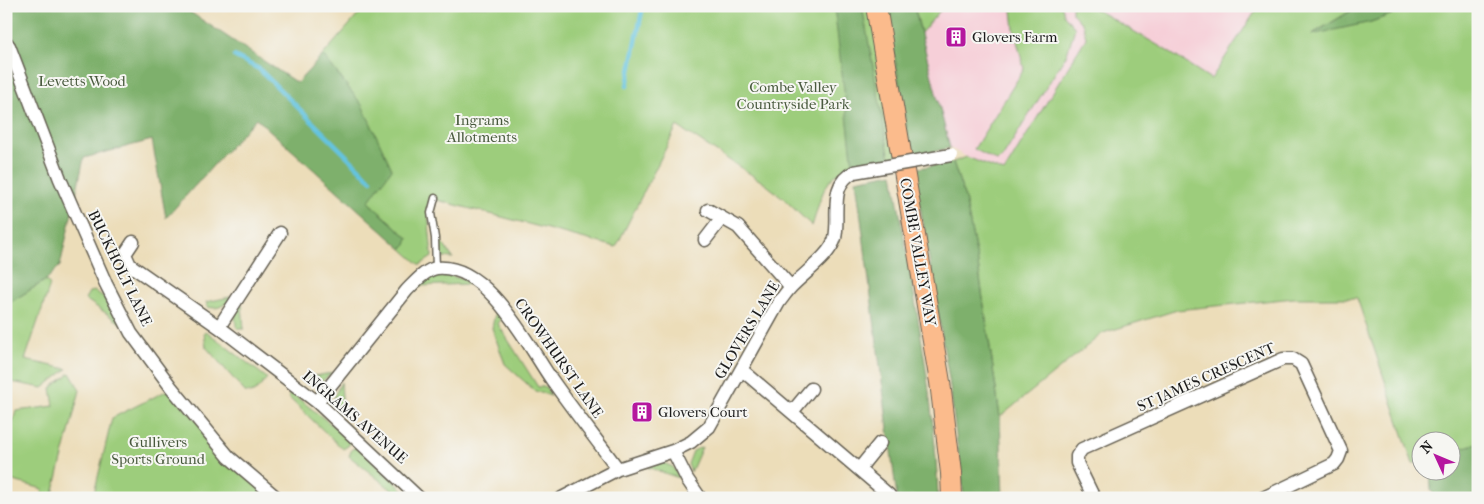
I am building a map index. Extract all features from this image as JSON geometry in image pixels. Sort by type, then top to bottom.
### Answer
[{"type":"main road","name":"COMBE VALLEY WAY","points":[[876,6],[940,382],[951,473],[952,498]]},
{"type":"street","name":"BUCKHOLT LANE","points":[[6,42],[60,178],[106,284],[131,333],[170,387],[229,457],[277,498]]},
{"type":"street","name":"GLOVERS LANE","points":[[562,498],[618,469],[673,451],[691,442],[709,427],[779,302],[791,287],[829,250],[835,238],[836,200],[846,176],[854,172],[951,155]]},
{"type":"street","points":[[708,210],[738,227],[791,287]]},
{"type":"street","points":[[705,240],[722,218]]},
{"type":"street","points":[[218,327],[280,233]]},
{"type":"street","name":"INGRAMS AVENUE","points":[[133,242],[125,254],[130,265],[218,327],[317,402],[420,498]]},
{"type":"street","points":[[317,402],[407,290],[420,277],[436,268]]},
{"type":"street","name":"CROWHURST LANE","points":[[436,268],[448,269],[469,275],[504,307],[551,379],[618,469]]},
{"type":"street","name":"ST JAMES CRESCENT","points":[[1094,498],[1077,463],[1077,456],[1082,449],[1283,359],[1293,359],[1301,364],[1341,450],[1334,464],[1283,493],[1264,498]]},
{"type":"street","points":[[742,370],[889,495]]},
{"type":"street","points":[[792,412],[810,389]]},
{"type":"street","points":[[859,469],[880,443]]},
{"type":"street","points":[[673,451],[687,479],[700,498]]},
{"type":"lane","points":[[435,198],[431,213],[435,238],[436,268]]},
{"type":"shaded area","points":[[914,6],[1263,6],[1205,93],[1037,231],[967,157],[950,148]]},
{"type":"green space","name":"Levetts Wood","points":[[6,6],[181,6],[297,83],[323,55],[362,105],[392,169],[368,202],[408,238],[406,245],[402,249],[256,118],[166,218],[152,140],[84,158],[60,266],[46,280],[6,305]]},
{"type":"green space","points":[[366,6],[886,6],[912,156],[879,160],[855,166],[836,175],[823,192],[812,226],[782,197],[764,183],[677,126],[616,247],[437,200],[432,195],[428,212],[432,257],[420,265],[402,249],[406,245],[408,238],[368,202],[323,55]]},
{"type":"green space","points":[[834,6],[862,6],[890,159],[853,166]]},
{"type":"green space","points":[[886,6],[914,6],[950,148],[912,156]]},
{"type":"green space","points":[[914,6],[944,6],[921,33]]},
{"type":"green space","points":[[1008,6],[1062,6],[1064,15],[1075,28],[1067,54],[1002,158],[997,161],[974,149],[1024,69],[1014,29],[1012,10]]},
{"type":"green space","points":[[1072,6],[1090,6],[1161,47],[1211,79],[1259,6],[1359,6],[1312,34],[1371,22],[1414,6],[1478,6],[1478,443],[1462,448],[1462,432],[1412,432],[1412,461],[1357,298],[1294,298],[1177,310],[1103,333],[1000,417],[978,264],[965,198],[953,162],[967,157],[1004,172],[1086,38],[1083,25],[1072,13]]},
{"type":"green space","points":[[1359,6],[1414,6],[1371,22],[1311,35]]},
{"type":"green space","points":[[953,162],[965,198],[978,264],[1000,417],[1003,498],[964,498],[949,379],[914,169]]},
{"type":"green space","points":[[893,173],[927,376],[936,458],[938,498],[897,498],[856,180]]},
{"type":"green space","points":[[438,237],[453,258],[439,257]]},
{"type":"green space","points":[[438,273],[463,279],[469,284],[418,286],[423,280]]},
{"type":"green space","points":[[46,280],[50,285],[25,360],[67,369],[43,388],[6,381],[6,305]]},
{"type":"green space","points":[[94,291],[111,301],[122,324],[85,299],[89,292]]},
{"type":"green space","points":[[232,298],[229,301],[218,307],[208,307],[206,302]]},
{"type":"green space","points":[[240,304],[242,305],[244,329],[238,329],[235,319]]},
{"type":"green space","points":[[496,309],[501,319],[498,324],[538,387],[546,387],[551,396],[535,391],[505,364],[492,328]]},
{"type":"green space","points":[[206,331],[267,378],[258,389],[249,393],[245,392],[206,347],[204,333]]},
{"type":"green space","points":[[70,373],[80,390],[52,498],[41,498],[43,489],[6,479],[6,445],[16,411],[54,406],[51,388]]},
{"type":"green space","points":[[332,373],[318,383],[311,383],[302,378]]},
{"type":"green space","points":[[341,382],[343,412],[335,405],[334,397]]},
{"type":"green space","name":"Gullivers Sports Ground","points":[[168,390],[270,498],[93,498],[112,418]]},
{"type":"green space","points":[[289,394],[293,394],[351,440],[348,446],[343,449],[289,398]]},
{"type":"green space","points":[[1478,443],[1478,498],[1436,498],[1431,490],[1431,482],[1462,482],[1462,448]]},
{"type":"green space","points":[[358,446],[411,498],[402,498],[349,456],[352,449]]},
{"type":"green space","points":[[702,447],[691,472],[688,464],[693,451]]},
{"type":"green space","points":[[661,462],[673,467],[679,478],[647,467]]},
{"type":"waterway","points":[[627,86],[643,6]]},
{"type":"waterway","points":[[234,56],[259,69],[371,180]]},
{"type":"place","name":"Glovers Farm","points":[[956,37]]},
{"type":"place","name":"Glovers Court","points":[[642,412]]},
{"type":"park label","name":"Combe Valley Countryside Park","points":[[793,96]]},
{"type":"park label","name":"Ingrams Allotments","points":[[482,128]]}]
